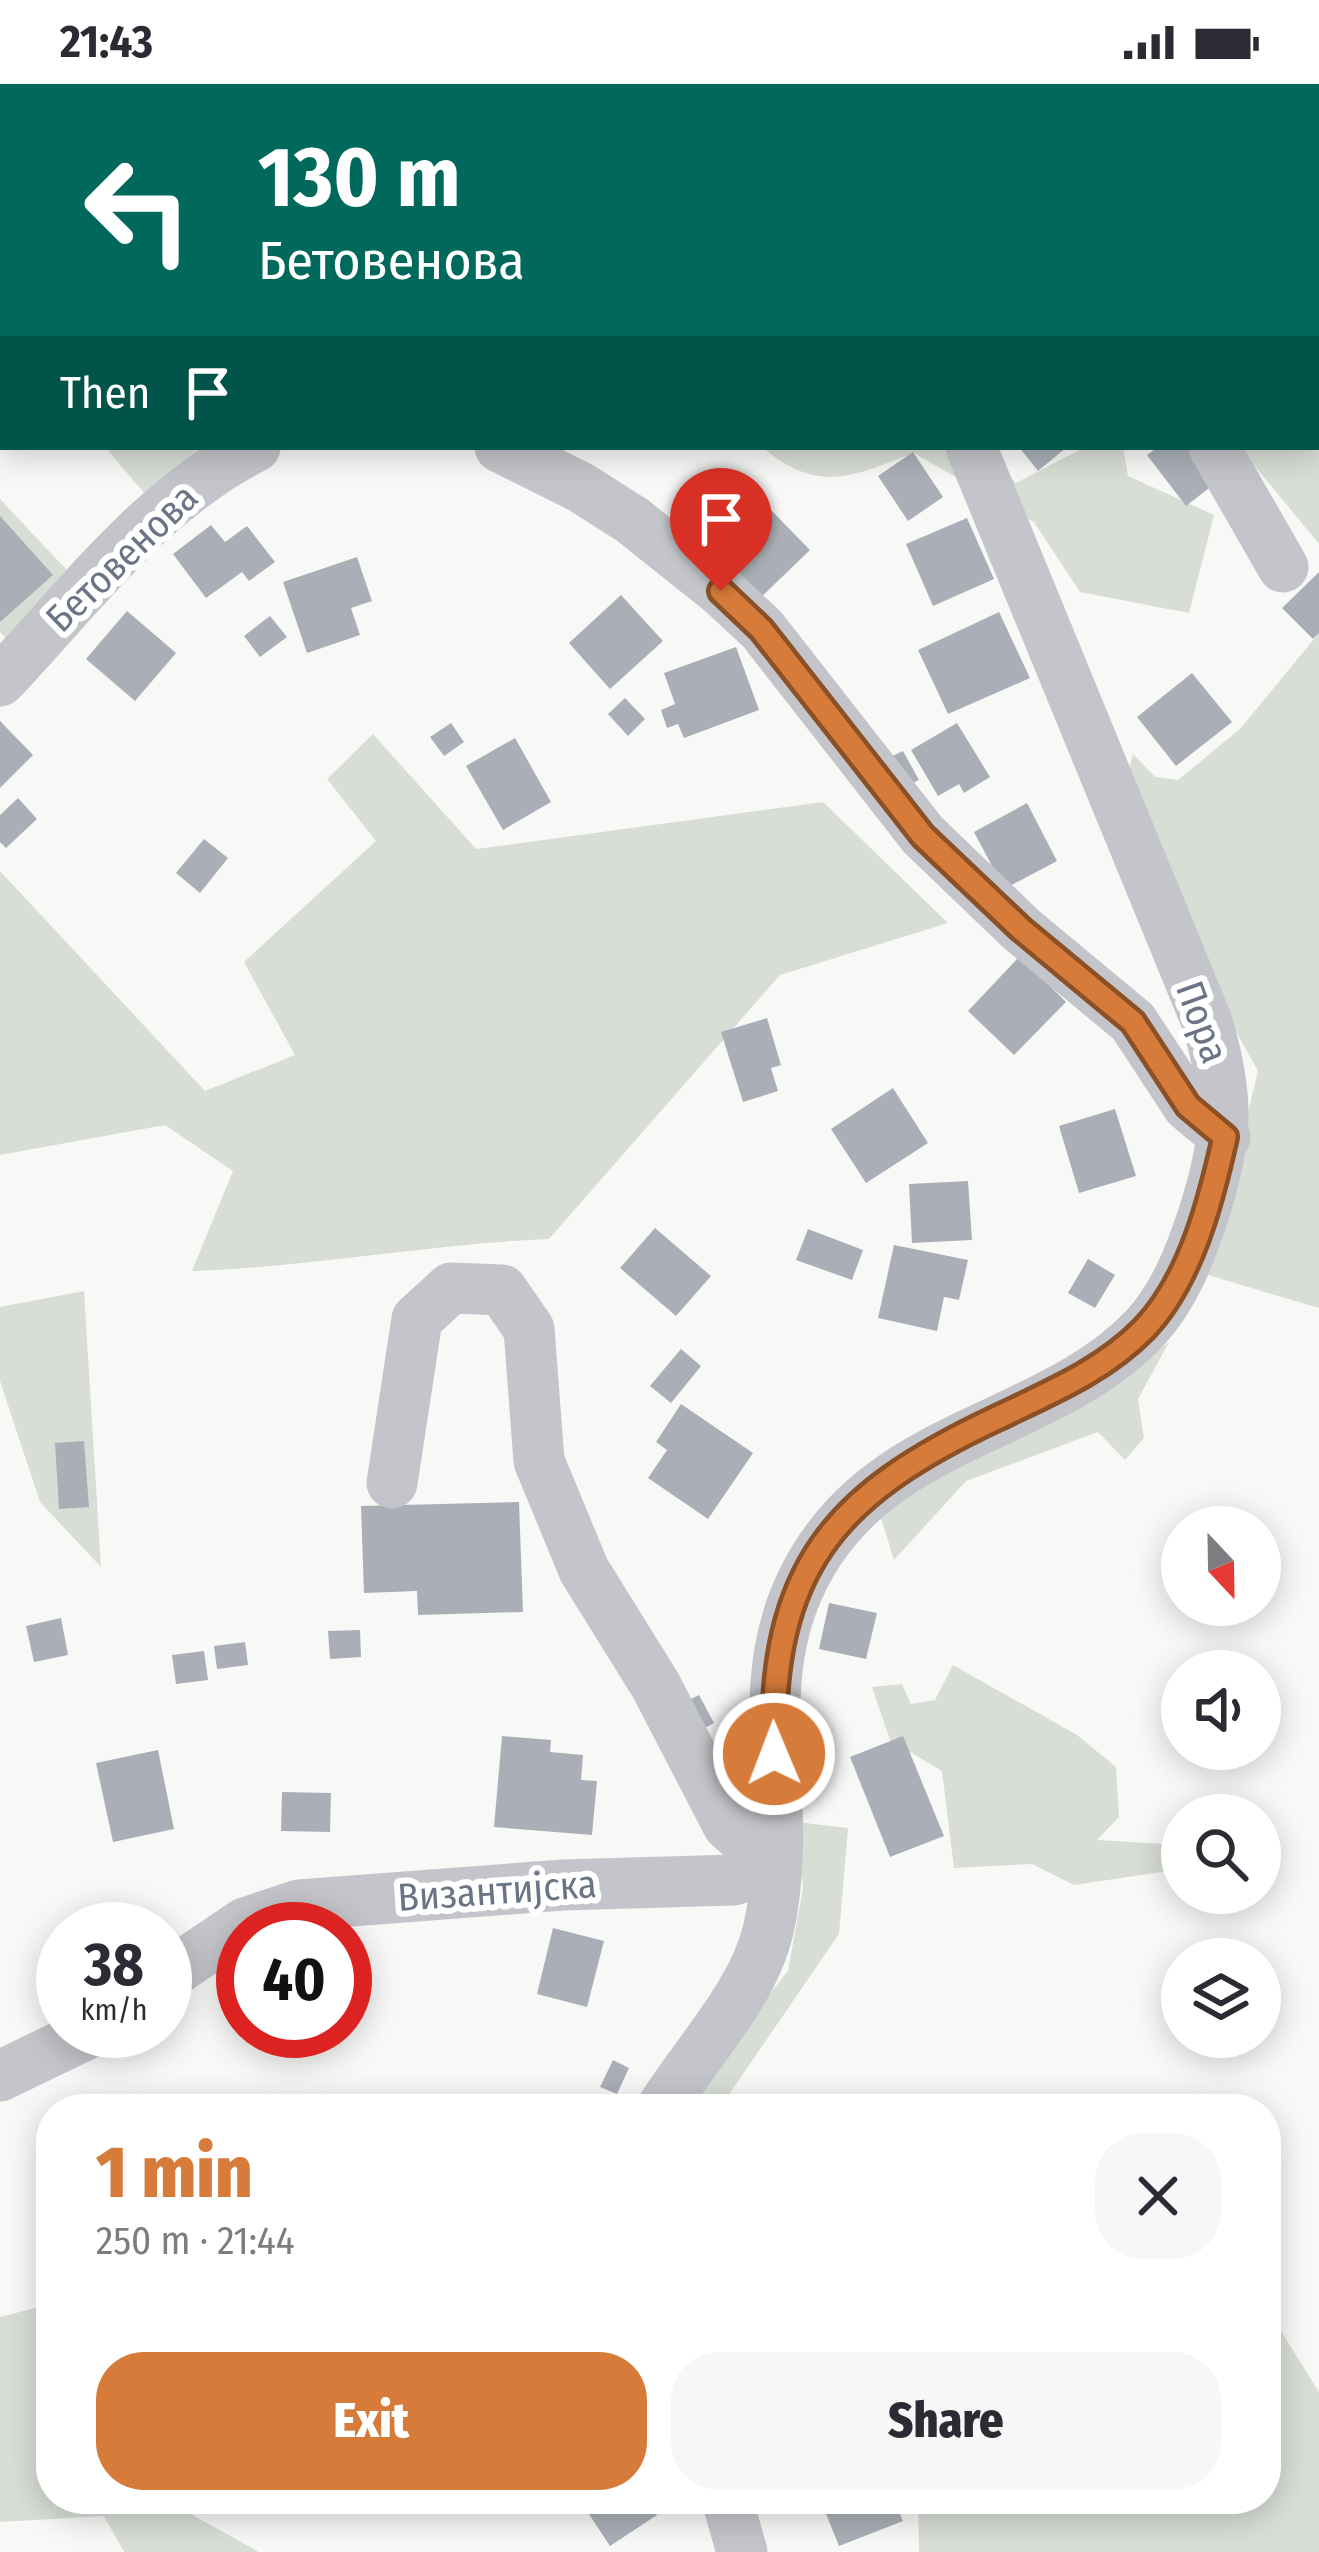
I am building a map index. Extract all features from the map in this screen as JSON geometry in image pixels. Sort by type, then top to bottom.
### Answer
[{"type":"street","name":"Бетовенова","points":[[0,681],[151,520],[208,475],[250,450]]},
{"type":"street","points":[[506,450],[580,487],[721,591],[761,629],[923,836],[1021,929],[1133,1022],[1188,1106],[1225,1137]]},
{"type":"street","name":"Пора","points":[[671,2094],[757,1961],[770,1919],[774,1670],[782,1625],[808,1568],[850,1512],[898,1470],[1082,1376],[1148,1325],[1188,1255],[1225,1137],[1224,1085],[1207,1022],[972,450]]},
{"type":"street","points":[[1216,450],[1283,568]]},
{"type":"street","points":[[392,1483],[417,1319],[451,1288],[502,1289],[529,1330],[539,1461],[584,1570],[656,1686],[728,1825],[773,1865]]},
{"type":"street","name":"Византијска","points":[[192,1959],[244,1923],[299,1905],[563,1885],[734,1880],[773,1865]]},
{"type":"street","points":[[0,2076],[37,2058]]},
{"type":"street","points":[[731,2514],[742,2552]]},
{"type":"shaded area","points":[[108,450],[215,450],[152,502]]},
{"type":"shaded area","points":[[766,450],[986,450],[1016,483],[1079,450],[1124,450],[1128,476],[1214,515],[1189,613],[1080,592],[1034,522],[914,453],[837,477],[819,476],[782,462]]},
{"type":"shaded area","points":[[1241,450],[1319,450],[1319,544]]},
{"type":"shaded area","points":[[0,499],[76,580],[14,647],[0,632]]},
{"type":"shaded area","points":[[1319,633],[1319,1308],[1208,1275],[1258,1071],[1194,956],[1123,795],[1133,754],[1155,777],[1178,780],[1240,729]]},
{"type":"shaded area","points":[[373,734],[476,849],[823,802],[948,923],[780,975],[549,1239],[192,1271],[233,1171],[165,1125],[0,1155],[0,871],[205,1091],[295,1055],[244,962],[376,841],[327,779]]},
{"type":"shaded area","points":[[84,1291],[101,1567],[40,1502],[0,1381],[0,1307]]},
{"type":"shaded area","points":[[1169,1342],[1138,1399],[1144,1438],[1125,1460],[1098,1432],[966,1481],[894,1560],[881,1518],[938,1468],[1108,1391]]},
{"type":"shaded area","points":[[953,1665],[1077,1735],[1116,1767],[1119,1817],[1097,1840],[1161,1844],[1161,1872],[1074,1885],[1032,1864],[954,1868],[942,1771],[890,1740],[872,1687],[902,1684],[911,1704],[935,1700]]},
{"type":"shaded area","points":[[797,1822],[848,1828],[839,1934],[729,2094],[698,2094],[731,2042],[788,1971],[803,1888]]},
{"type":"shaded area","points":[[36,2308],[36,2514],[191,2514],[259,2552],[124,2552],[104,2516],[0,2522],[0,2317]]},
{"type":"shaded area","points":[[1281,2331],[1319,2392],[1319,2552],[919,2552],[918,2514],[1281,2514]]},
{"type":"building","points":[[1021,450],[1063,450],[1038,471]]},
{"type":"building","points":[[1154,450],[1200,450],[1222,478],[1186,506],[1147,455]]},
{"type":"building","points":[[913,452],[943,497],[908,521],[878,476]]},
{"type":"building","points":[[764,503],[810,550],[757,601],[712,553]]},
{"type":"building","points":[[0,516],[53,575],[0,622]]},
{"type":"building","points":[[967,518],[994,579],[933,606],[906,544]]},
{"type":"building","points":[[211,525],[225,542],[247,526],[275,562],[249,581],[242,572],[206,598],[173,554]]},
{"type":"building","points":[[357,557],[372,601],[351,608],[360,635],[307,653],[283,582]]},
{"type":"building","points":[[1319,572],[1319,633],[1313,639],[1282,608]]},
{"type":"building","points":[[621,595],[663,641],[610,689],[569,643]]},
{"type":"building","points":[[127,611],[176,653],[135,701],[86,659]]},
{"type":"building","points":[[999,612],[1030,678],[948,714],[918,650]]},
{"type":"building","points":[[270,616],[287,637],[260,657],[244,636]]},
{"type":"building","points":[[736,647],[759,710],[684,738],[678,724],[667,728],[661,710],[675,704],[664,673]]},
{"type":"building","points":[[1192,673],[1232,722],[1176,766],[1137,717]]},
{"type":"building","points":[[625,698],[645,719],[628,736],[608,714]]},
{"type":"building","points":[[0,721],[33,755],[0,788]]},
{"type":"building","points":[[451,723],[464,742],[444,756],[430,737]]},
{"type":"building","points":[[957,723],[990,777],[964,793],[959,784],[938,796],[911,750]]},
{"type":"building","points":[[515,738],[551,802],[503,830],[466,766]]},
{"type":"building","points":[[903,751],[919,780],[898,791],[882,761]]},
{"type":"building","points":[[18,798],[37,819],[6,848],[0,842],[0,815]]},
{"type":"building","points":[[1027,803],[1057,861],[1004,889],[974,832]]},
{"type":"building","points":[[204,839],[228,858],[200,893],[176,873]]},
{"type":"building","points":[[1020,956],[1066,1002],[1014,1055],[968,1011]]},
{"type":"building","points":[[767,1018],[781,1065],[771,1068],[778,1091],[743,1102],[721,1032]]},
{"type":"building","points":[[893,1088],[928,1143],[866,1183],[831,1129]]},
{"type":"building","points":[[1115,1109],[1136,1176],[1079,1193],[1059,1126]]},
{"type":"building","points":[[968,1181],[972,1240],[912,1243],[909,1184]]},
{"type":"building","points":[[655,1228],[711,1276],[676,1316],[620,1268]]},
{"type":"building","points":[[808,1229],[863,1250],[852,1280],[796,1260]]},
{"type":"building","points":[[894,1245],[968,1260],[959,1300],[944,1297],[937,1331],[878,1318]]},
{"type":"building","points":[[1088,1259],[1115,1275],[1095,1308],[1068,1293]]},
{"type":"building","points":[[681,1349],[701,1366],[671,1403],[650,1386]]},
{"type":"building","points":[[681,1404],[753,1453],[708,1519],[648,1478],[667,1450],[656,1442]]},
{"type":"building","points":[[84,1441],[89,1507],[59,1509],[55,1443]]},
{"type":"building","points":[[519,1502],[523,1612],[418,1615],[417,1591],[364,1593],[361,1506]]},
{"type":"building","points":[[829,1603],[877,1613],[866,1659],[819,1649]]},
{"type":"building","points":[[61,1618],[68,1655],[34,1662],[26,1626]]},
{"type":"building","points":[[360,1630],[361,1657],[330,1659],[328,1631]]},
{"type":"building","points":[[245,1642],[248,1665],[217,1669],[214,1646]]},
{"type":"building","points":[[204,1651],[208,1680],[176,1684],[172,1655]]},
{"type":"building","points":[[699,1695],[714,1723],[696,1733],[681,1704]]},
{"type":"building","points":[[502,1736],[551,1740],[550,1752],[583,1755],[581,1780],[597,1781],[592,1835],[494,1827]]},
{"type":"building","points":[[903,1736],[944,1836],[890,1857],[850,1757]]},
{"type":"building","points":[[158,1750],[174,1829],[113,1842],[96,1763]]},
{"type":"building","points":[[282,1792],[331,1793],[330,1832],[281,1831]]},
{"type":"building","points":[[553,1928],[604,1941],[587,2007],[537,1994]]},
{"type":"building","points":[[613,2060],[629,2068],[617,2094],[600,2087]]},
{"type":"building","points":[[589,2514],[657,2515],[610,2546]]},
{"type":"building","points":[[826,2514],[900,2514],[903,2521],[839,2546]]},
{"type":"route","points":[[721,591],[761,629],[923,836],[1021,929],[1133,1022],[1188,1106],[1225,1137],[1188,1255],[1148,1325],[1082,1376],[898,1470],[867,1494],[833,1531],[798,1584],[782,1625],[772,1699],[774,1754]]}]
